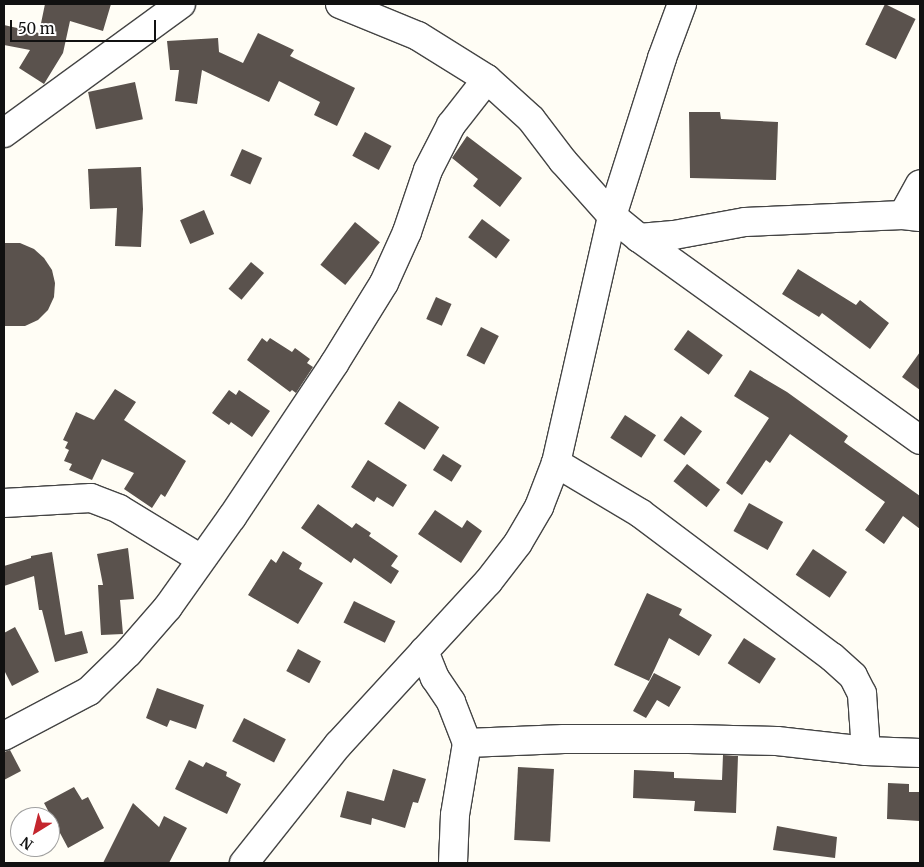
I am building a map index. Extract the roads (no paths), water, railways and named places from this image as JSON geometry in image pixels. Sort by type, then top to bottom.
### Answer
[{"type":"street","points":[[4,133],[181,4]]},
{"type":"street","points":[[340,4],[418,36],[487,78],[531,119],[563,160],[612,216],[639,238],[920,440]]},
{"type":"street","points":[[244,863],[338,745],[488,582],[518,543],[539,507],[556,463],[612,216],[662,58],[682,4]]},
{"type":"street","points":[[4,736],[89,691],[128,653],[168,607],[232,517],[334,364],[384,283],[407,232],[428,170],[446,134],[487,78]]},
{"type":"street","points":[[639,238],[674,235],[745,222],[912,216],[920,184]]},
{"type":"street","points":[[556,463],[640,513],[832,657],[853,676],[862,694],[866,751]]},
{"type":"street","points":[[4,503],[91,498],[119,509],[201,559]]},
{"type":"street","points":[[424,651],[435,678],[451,702],[467,743],[455,815],[454,863]]},
{"type":"street","points":[[467,743],[564,739],[689,738],[777,741],[866,751],[920,753]]}]
